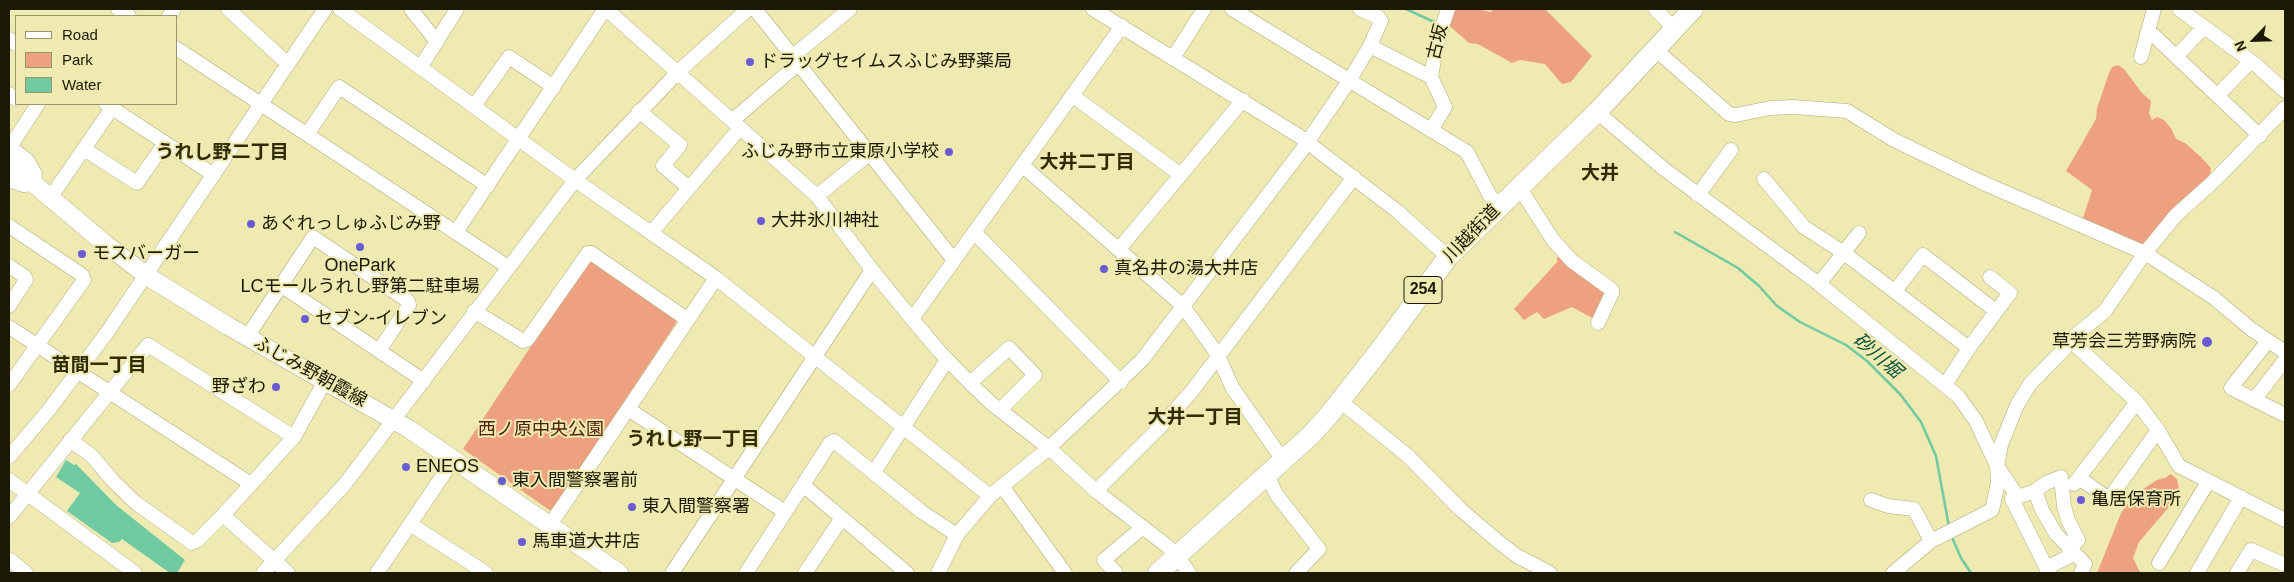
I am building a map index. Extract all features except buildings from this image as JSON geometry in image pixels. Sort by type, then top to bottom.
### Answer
[{"type":"highway","name":"川越街道","points":[[1158,573],[1311,435],[1340,401],[1448,257],[1597,112],[1676,29],[1692,9]]},
{"type":"main road","name":"ふじみ野朝霞線","points":[[11,161],[50,198],[147,276],[247,337],[394,420],[619,573]]},
{"type":"street","points":[[228,9],[288,64]]},
{"type":"street","points":[[9,457],[78,372],[147,276],[325,9]]},
{"type":"street","points":[[340,9],[574,180],[716,278],[816,355],[990,496]]},
{"type":"street","points":[[411,9],[437,42]]},
{"type":"street","points":[[420,68],[457,9]]},
{"type":"street","points":[[456,232],[605,9],[817,196],[872,270],[946,360],[1000,410],[1049,448],[1096,491],[1177,555],[1189,573]]},
{"type":"street","points":[[263,573],[345,484],[574,180],[678,72],[748,9]]},
{"type":"street","points":[[756,9],[868,154],[953,259]]},
{"type":"street","points":[[651,233],[689,188],[737,124],[796,60],[850,9]]},
{"type":"street","points":[[1093,9],[1308,142],[1397,211],[1448,257]]},
{"type":"street","points":[[1173,58],[1204,9]]},
{"type":"street","points":[[1232,9],[1467,152],[1490,196],[1499,206]]},
{"type":"street","points":[[938,573],[957,535],[990,496],[1049,448],[1121,382],[1142,360],[1308,142],[1349,81],[1370,46],[1381,21],[1378,17],[1360,9]]},
{"type":"street","name":"古坂","points":[[1431,77],[1437,42],[1448,9]]},
{"type":"street","points":[[1655,9],[1676,29]]},
{"type":"street","points":[[2141,57],[2154,9]]},
{"type":"street","points":[[2179,9],[2250,61],[2285,91]]},
{"type":"street","points":[[912,319],[953,259],[1023,166],[1122,26]]},
{"type":"street","points":[[2176,57],[2204,27]]},
{"type":"street","points":[[2148,30],[2260,136]]},
{"type":"street","points":[[1370,46],[1431,77],[1430,80],[1445,107],[1431,130]]},
{"type":"street","points":[[178,49],[508,266]]},
{"type":"street","points":[[1656,50],[1729,114],[1736,116],[1770,108],[1793,106],[1847,111],[1894,140],[1981,182],[2146,253],[2214,298],[2268,341],[2285,352]]},
{"type":"street","points":[[474,106],[510,57],[554,87]]},
{"type":"street","points":[[2218,95],[2250,61]]},
{"type":"street","points":[[308,133],[339,86],[488,186]]},
{"type":"street","points":[[1073,96],[1181,175]]},
{"type":"street","points":[[1119,248],[1242,100]]},
{"type":"street","points":[[11,161],[32,106]]},
{"type":"street","points":[[50,198],[84,149],[109,106],[214,175]]},
{"type":"street","points":[[1893,573],[1936,539],[1992,510],[1998,483],[1997,466],[2001,445],[2017,404],[2030,384],[2066,347],[2070,340],[2105,311],[2146,253],[2176,215],[2260,136],[2285,108]]},
{"type":"street","points":[[639,111],[680,145],[663,166],[689,188]]},
{"type":"street","points":[[1597,112],[1620,133],[1698,195],[1819,284],[1958,396],[1976,421],[1997,466],[2018,497]]},
{"type":"street","points":[[84,149],[137,183],[165,143]]},
{"type":"street","points":[[1698,195],[1731,150]]},
{"type":"street","points":[[817,196],[868,154]]},
{"type":"street","points":[[1023,166],[1119,248],[1183,306],[1218,355],[1232,387],[1283,460]]},
{"type":"street","points":[[1096,491],[1159,428],[1192,391],[1354,177]]},
{"type":"street","points":[[1764,179],[1804,227],[1844,252],[1969,348]]},
{"type":"street","points":[[1519,187],[1553,240],[1572,261],[1612,290],[1598,323]]},
{"type":"street","points":[[9,226],[84,278],[84,282],[36,345],[9,385]]},
{"type":"street","points":[[974,232],[1121,382]]},
{"type":"street","points":[[1819,284],[1859,233]]},
{"type":"street","points":[[247,337],[313,237],[406,299],[409,305],[379,351]]},
{"type":"street","points":[[474,311],[522,341],[527,340],[584,255],[591,253],[688,320]]},
{"type":"street","points":[[1895,291],[1923,255],[1996,311]]},
{"type":"street","points":[[9,266],[24,276],[26,280],[9,306]]},
{"type":"street","points":[[672,573],[872,270]]},
{"type":"street","points":[[1944,385],[2010,293],[1990,277]]},
{"type":"street","points":[[550,525],[716,278]]},
{"type":"street","points":[[282,286],[424,380]]},
{"type":"street","points":[[9,327],[251,484]]},
{"type":"street","points":[[2070,340],[2137,402],[2158,430],[2179,466],[2285,520]]},
{"type":"street","points":[[2268,341],[2231,388],[2285,415]]},
{"type":"street","points":[[9,517],[148,345],[294,437]]},
{"type":"street","points":[[970,383],[1009,348],[1035,375],[1000,410]]},
{"type":"street","points":[[874,472],[946,360]]},
{"type":"street","points":[[2254,400],[2285,361]]},
{"type":"street","points":[[70,440],[92,456],[113,481],[136,503],[188,542],[192,543],[198,540],[223,515],[294,437],[326,381]]},
{"type":"street","points":[[1340,401],[1408,456],[1460,509],[1500,543],[1517,556],[1550,573]]},
{"type":"street","points":[[2063,496],[2137,402]]},
{"type":"street","points":[[628,409],[785,512]]},
{"type":"street","points":[[2079,478],[2109,499],[2158,430]]},
{"type":"street","points":[[746,573],[830,443],[834,441],[922,512],[957,535]]},
{"type":"street","points":[[377,573],[454,459]]},
{"type":"street","points":[[1267,474],[1276,494],[1319,549],[1296,573]]},
{"type":"street","points":[[2062,477],[2063,496],[2068,520],[2078,540],[2072,552],[2047,571],[2012,500],[2035,491],[2046,483],[2062,477]]},
{"type":"street","points":[[9,480],[135,573]]},
{"type":"street","points":[[2159,563],[2208,482]]},
{"type":"street","points":[[803,486],[907,573]]},
{"type":"street","points":[[1002,486],[1066,573]]},
{"type":"street","points":[[2035,491],[2042,510],[2056,534],[2085,564],[2081,573]]},
{"type":"street","points":[[2197,573],[2241,498]]},
{"type":"street","points":[[1871,500],[1888,506],[1914,509],[1936,539]]},
{"type":"street","points":[[2023,520],[2042,510]]},
{"type":"street","points":[[223,515],[288,573]]},
{"type":"street","points":[[810,571],[842,518]]},
{"type":"street","points":[[410,524],[486,573]]},
{"type":"street","points":[[1116,573],[1104,560],[1143,527]]},
{"type":"street","points":[[2035,544],[2056,534]]},
{"type":"street","points":[[2237,573],[2251,550],[2282,566]]},
{"type":"street","points":[[9,559],[26,573]]},
{"type":"green space","points":[[1455,9],[1478,9],[1491,12],[1492,9],[1545,9],[1592,56],[1571,82],[1562,84],[1545,64],[1520,60],[1512,63],[1478,44],[1469,43],[1445,22]]},
{"type":"green space","points":[[2118,65],[2124,69],[2142,93],[2151,101],[2149,113],[2152,120],[2157,117],[2164,120],[2171,128],[2176,139],[2185,143],[2211,168],[2210,174],[2201,186],[2146,244],[2139,246],[2083,218],[2092,190],[2066,171],[2096,119],[2097,108],[2109,73],[2112,67]]},
{"type":"green space","points":[[1562,253],[1607,288],[1596,320],[1572,307],[1544,319],[1537,312],[1524,320],[1514,309],[1558,261],[1556,259]]},
{"type":"green space","name":"西ノ原中央公園","points":[[591,261],[675,318],[676,323],[554,509],[549,510],[463,449],[586,263]]},
{"type":"green space","points":[[2171,474],[2177,479],[2179,489],[2169,507],[2139,542],[2133,558],[2142,573],[2097,573],[2121,513],[2135,494],[2157,480]]},
{"type":"water","points":[[66,460],[74,465],[76,464],[116,505],[185,560],[177,573],[170,573],[122,539],[119,542],[112,543],[67,511],[80,493],[56,477]]},
{"type":"waterway","name":"砂川堀","points":[[1406,9],[1434,22]]},
{"type":"waterway","name":"砂川堀","points":[[1675,232],[1738,268],[1759,286],[1777,306],[1800,322],[1846,345],[1867,361],[1900,394],[1921,422],[1936,456],[1949,527]]},
{"type":"waterway","name":"砂川堀","points":[[1951,535],[1961,558],[1971,573]]},
{"type":"place","name":"ドラッグセイムスふじみ野薬局","points":[[750,62]]},
{"type":"place","name":"ふじみ野市立東原小学校","points":[[949,152]]},
{"type":"place","name":"大井氷川神社","points":[[761,221]]},
{"type":"place","name":"あぐれっしゅふじみ野","points":[[251,224]]},
{"type":"place","name":"OnePark LCモールうれし野第二駐車場","points":[[360,247]]},
{"type":"place","name":"モスバーガー","points":[[82,254]]},
{"type":"place","name":"真名井の湯大井店","points":[[1104,269]]},
{"type":"place","name":"セブン-イレブン","points":[[305,319]]},
{"type":"place","name":"草芳会三芳野病院","points":[[2207,342]]},
{"type":"place","name":"野ざわ","points":[[276,387]]},
{"type":"place","name":"ENEOS","points":[[406,467]]},
{"type":"place","name":"東入間警察署前","points":[[502,481]]},
{"type":"place","name":"亀居保育所","points":[[2081,500]]},
{"type":"place","name":"東入間警察署","points":[[632,507]]},
{"type":"place","name":"馬車道大井店","points":[[522,542]]},
{"type":"district","name":"うれし野二丁目","points":[[222,153]]},
{"type":"district","name":"大井二丁目","points":[[1087,163]]},
{"type":"district","name":"大井","points":[[1600,174]]},
{"type":"district","name":"苗間一丁目","points":[[99,366]]},
{"type":"district","name":"大井一丁目","points":[[1195,418]]},
{"type":"district","name":"うれし野一丁目","points":[[693,440]]}]
